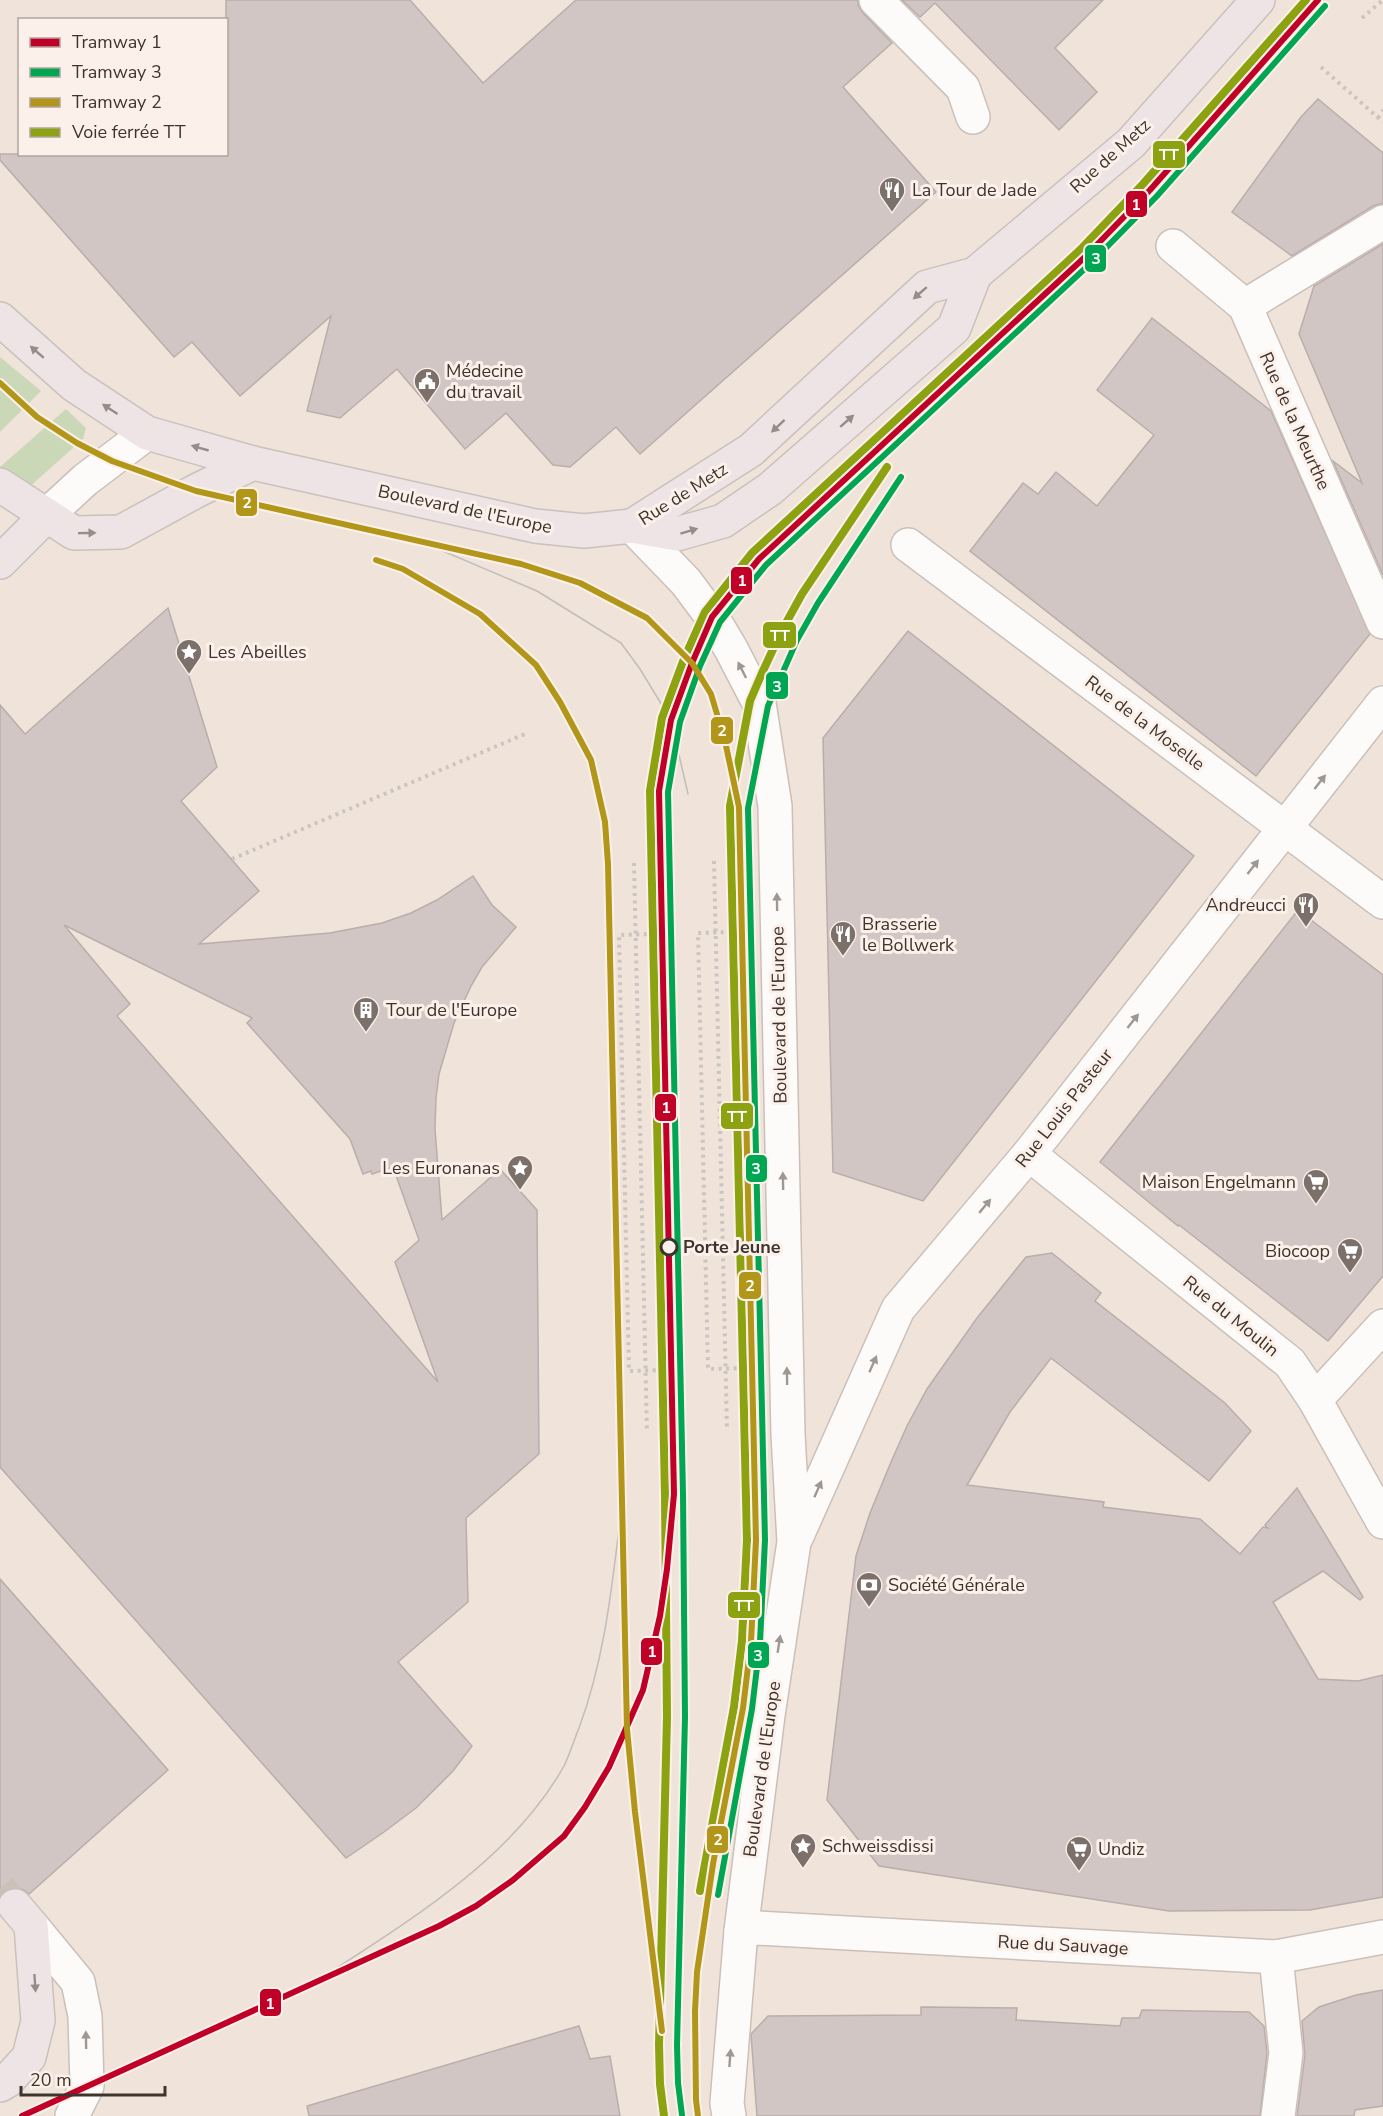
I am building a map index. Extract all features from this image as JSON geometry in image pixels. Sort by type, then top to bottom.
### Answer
[{"type":"main road","name":"Rue de Metz","points":[[632,526],[752,450],[927,287],[975,274],[1131,143],[1258,0]]},
{"type":"main road","name":"Rue de Metz","points":[[632,526],[677,534],[723,521],[770,489],[954,328],[975,274]]},
{"type":"main road","name":"Boulevard de l'Europe","points":[[0,320],[74,385],[147,433],[253,463],[535,526],[584,531],[632,526]]},
{"type":"main road","points":[[0,485],[74,533],[121,532],[253,463]]},
{"type":"main road","points":[[0,562],[46,516]]},
{"type":"main road","points":[[0,2085],[7,2081],[29,2057],[38,2021],[23,1915]]},
{"type":"street","points":[[876,0],[963,88],[974,117]]},
{"type":"street","points":[[1245,306],[1383,222]]},
{"type":"street","name":"Rue de la Meurthe","points":[[1173,246],[1245,306],[1383,622]]},
{"type":"street","points":[[46,516],[86,480],[147,433]]},
{"type":"street","name":"Boulevard de l'Europe","points":[[632,526],[686,582],[712,617],[731,649],[759,704],[773,795],[788,1434],[794,1542],[768,1715],[741,1931],[727,2103],[729,2116]]},
{"type":"street","name":"Rue de la Moselle","points":[[908,545],[1383,902]]},
{"type":"street","name":"Rue Louis Pasteur","points":[[794,1542],[897,1309],[1029,1154],[1383,704]]},
{"type":"street","name":"Rue du Moulin","points":[[1029,1154],[1290,1363],[1315,1400],[1383,1522]]},
{"type":"street","points":[[1315,1400],[1383,1326]]},
{"type":"street","points":[[23,1915],[78,1982],[85,2016],[87,2086],[72,2116]]},
{"type":"street","name":"Rue du Sauvage","points":[[741,1931],[756,1929],[1276,1957],[1383,1937]]},
{"type":"street","points":[[1276,1957],[1286,2053],[1278,2116]]},
{"type":"path","points":[[1362,18],[1383,0]]},
{"type":"path","points":[[1321,67],[1383,122]]},
{"type":"path","points":[[1378,118],[1383,110]]},
{"type":"path","points":[[232,859],[525,734]]},
{"type":"path","points":[[714,861],[727,1431]]},
{"type":"path","points":[[634,863],[647,1432]]},
{"type":"path","points":[[733,932],[743,1368],[726,1369],[708,1369],[698,933],[733,932]]},
{"type":"path","points":[[619,934],[635,934],[651,934],[662,1370],[645,1371],[629,1371],[620,994],[619,934]]},
{"type":"green space","points":[[0,357],[41,391],[0,432]]},
{"type":"green space","points":[[66,409],[86,428],[83,439],[18,497],[0,476],[0,467]]},
{"type":"building","points":[[226,0],[410,0],[483,83],[576,0],[858,0],[863,13],[892,43],[843,87],[936,192],[640,454],[616,427],[570,467],[553,465],[506,413],[465,449],[397,369],[340,418],[307,411],[331,316],[240,396],[192,342],[174,357],[0,160],[0,154],[18,154],[18,156],[228,156],[228,18],[226,18]]},
{"type":"building","points":[[902,0],[1103,0],[1055,48],[1097,92],[1059,130],[935,3],[920,17]]},
{"type":"building","points":[[1318,99],[1383,153],[1383,203],[1373,206],[1292,256],[1232,212],[1301,117]]},
{"type":"building","points":[[1383,244],[1383,575],[1333,461],[1362,483],[1299,334],[1314,286]]},
{"type":"building","points":[[1152,318],[1271,411],[1370,634],[1256,776],[970,551],[1023,483],[1038,494],[1056,472],[1097,506],[1154,435],[1097,390]]},
{"type":"building","points":[[168,608],[217,767],[181,801],[259,891],[199,944],[330,933],[382,923],[411,913],[437,900],[473,876],[492,905],[516,927],[482,967],[454,1023],[439,1074],[435,1129],[442,1220],[500,1169],[537,1210],[539,1454],[466,1518],[468,1602],[398,1662],[472,1746],[453,1771],[416,1808],[346,1858],[0,1467],[0,705],[25,734]],"holes":[[[64,925],[252,1018],[247,1023],[350,1139],[363,1174],[371,1171],[372,1174],[393,1167],[419,1240],[395,1262],[438,1382],[117,1016],[130,1004]]]},
{"type":"building","points":[[908,631],[1194,856],[923,1201],[833,1172],[823,738]]},
{"type":"building","points":[[1298,910],[1383,975],[1383,1276],[1328,1341],[1178,1226],[1100,1162]]},
{"type":"building","points":[[1052,1253],[1101,1293],[1095,1301],[1225,1403],[1251,1431],[1209,1481],[1051,1358],[1010,1412],[967,1485],[1104,1502],[1103,1507],[1200,1519],[1240,1554],[1263,1527],[1268,1528],[1265,1525],[1297,1488],[1363,1597],[1360,1600],[1323,1571],[1273,1602],[1318,1679],[1358,1681],[1383,1675],[1383,1897],[1310,1910],[1169,1911],[879,1866],[827,1800],[856,1556],[870,1513],[907,1426],[927,1389],[977,1318],[1026,1257]]},
{"type":"building","points":[[0,1579],[168,1770],[29,1894],[22,1889],[12,1888],[3,1891],[0,1896]]},
{"type":"building","points":[[1383,1990],[1383,2106],[1355,2110],[1354,2116],[1297,2116],[1305,2055],[1302,2021],[1319,2007],[1356,1995]]},
{"type":"building","points":[[921,2007],[1017,2008],[1016,2020],[1120,2026],[1122,2018],[1139,2018],[1142,2010],[1249,2012],[1264,2026],[1267,2053],[1260,2116],[757,2116],[751,2034],[768,2016],[921,2015]]},
{"type":"building","points":[[579,2026],[590,2059],[610,2056],[620,2116],[309,2116],[307,2106]]},
{"type":"tunnel","points":[[0,1889],[15,1906]]},
{"type":"tram line","name":"1","points":[[22,2116],[439,1926],[476,1906],[513,1880],[564,1836],[585,1807],[609,1767],[643,1690],[660,1616],[667,1569],[674,1494],[659,791],[671,720],[692,663],[712,617],[759,559],[1086,256],[1150,190],[1318,0]]},
{"type":"tram line","name":"3","points":[[682,2115],[677,2045],[685,1717],[683,1494],[668,792],[680,722],[700,666],[720,622],[766,565],[1092,262],[1157,196],[1325,6]]},
{"type":"tram line","name":"2","points":[[0,383],[37,417],[77,443],[112,461],[196,491],[521,564],[580,583],[647,618],[692,663],[711,694],[725,741],[739,807],[756,1540],[751,1642],[743,1708],[713,1864],[697,1972],[695,2011],[698,2116]]},
{"type":"tram line","name":"3","points":[[718,1895],[752,1709],[760,1642],[765,1540],[748,808],[768,706],[797,640],[818,603],[901,477]]},
{"type":"tram line","points":[[424,543],[537,591],[621,643],[671,720],[688,794]]},
{"type":"tram line","name":"2","points":[[376,560],[403,569],[480,614],[536,665],[560,702],[591,760],[605,822],[608,864],[627,1729],[662,2031]]},
{"type":"tram line","points":[[315,1982],[419,1913],[485,1861],[515,1832],[542,1800],[564,1766],[589,1700],[603,1642],[623,1496]]},
{"type":"rail line","name":"TT","points":[[664,2116],[659,2045],[667,1717],[665,1494],[650,791],[662,718],[705,612],[752,553],[1080,250],[1143,184],[1306,0]]},
{"type":"rail line","name":"TT","points":[[700,1891],[734,1707],[742,1641],[747,1540],[730,806],[750,701],[762,673],[802,594],[887,467]]},
{"type":"place","name":"La Tour de Jade","points":[[892,213]]},
{"type":"place","name":"Médecine du travail","points":[[427,404]]},
{"type":"place","name":"Les Abeilles","points":[[189,675]]},
{"type":"place","name":"Andreucci","points":[[1306,928]]},
{"type":"place","name":"Brasserie le Bollwerk","points":[[843,957]]},
{"type":"place","name":"Tour de l'Europe","points":[[366,1033]]},
{"type":"place","name":"Les Euronanas","points":[[520,1191]]},
{"type":"place","name":"Maison Engelmann","points":[[1316,1205]]},
{"type":"place","name":"Porte Jeune","points":[[669,1247]]},
{"type":"place","name":"Biocoop","points":[[1350,1274]]},
{"type":"place","name":"Société Générale","points":[[869,1608]]},
{"type":"place","name":"Schweissdissi","points":[[803,1869]]},
{"type":"place","name":"Undiz","points":[[1079,1872]]}]
